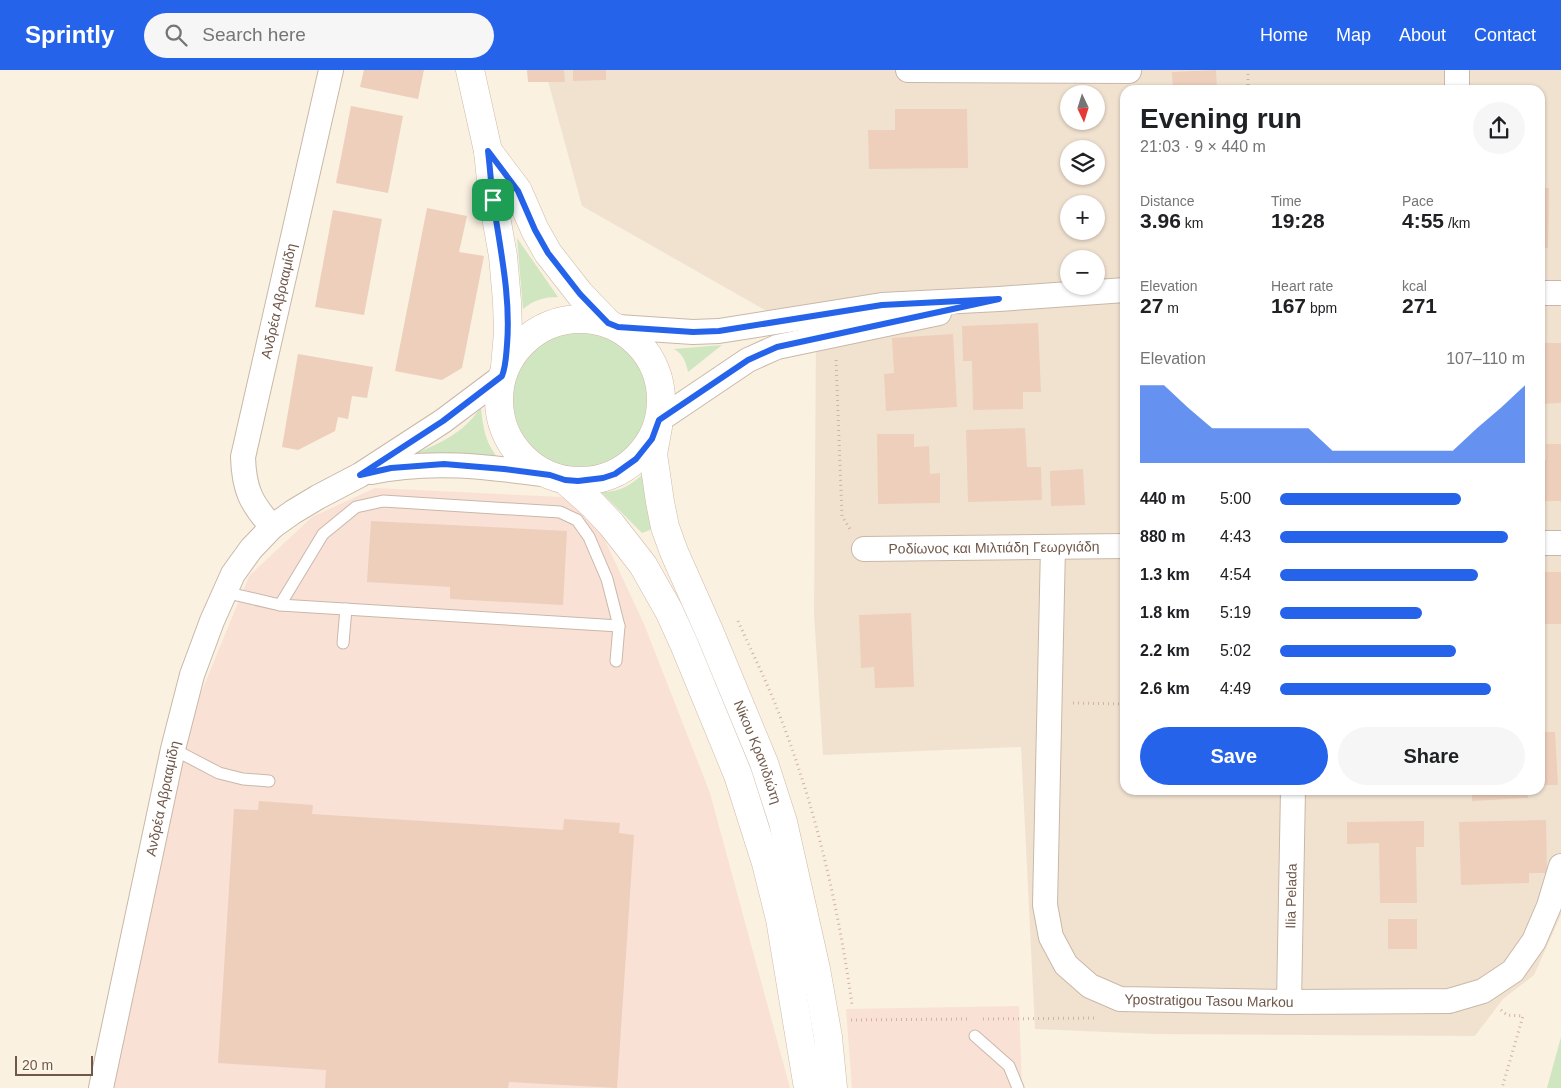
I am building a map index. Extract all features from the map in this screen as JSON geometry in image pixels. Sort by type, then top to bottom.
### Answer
[{"type":"main road","points":[[470,70],[488,151],[493,200],[503,256],[507,301],[508,332],[504,372],[499,390],[501,420],[514,447],[524,459],[536,468],[557,477],[590,480],[615,474],[645,450],[658,424],[662,399],[661,384],[656,370],[650,357],[641,345],[613,325],[580,294],[548,253],[535,230],[518,191],[488,151]]},
{"type":"main road","points":[[504,372],[520,345],[542,328],[569,319],[598,320],[613,325]]},
{"type":"main road","name":"Νίκου Κρανιδιώτη","points":[[658,424],[653,454],[665,527],[764,763],[784,822],[816,969],[828,1037],[833,1088]]},
{"type":"main road","name":"Νίκου Κρανιδιώτη","points":[[557,477],[593,505],[611,524],[643,565],[669,611],[684,644],[738,776],[766,863],[780,919],[808,1088]]},
{"type":"street","name":"Ανδρέα Αβρααμίδη","points":[[272,527],[255,508],[248,492],[243,471],[243,457],[331,70]]},
{"type":"street","points":[[908,70],[1129,77]]},
{"type":"street","points":[[1457,70],[1457,85]]},
{"type":"street","points":[[613,325],[685,331],[719,331],[882,305],[1120,290]]},
{"type":"street","points":[[1545,293],[1561,293]]},
{"type":"street","points":[[658,424],[748,360],[777,347],[999,299]]},
{"type":"street","name":"Ανδρέα Αβρααμίδη","points":[[101,1088],[173,749],[192,675],[224,592],[233,574],[251,549],[272,527],[318,497],[360,475],[443,421],[504,372]]},
{"type":"street","name":"Ανδρέα Αβρααμίδη","points":[[360,475],[391,468],[444,464],[557,477]]},
{"type":"street","points":[[1545,543],[1561,543]]},
{"type":"street","name":"Ροδίωνος και Μιλτιάδη Γεωργιάδη","points":[[864,549],[1120,546]]},
{"type":"street","name":"Ypostratigou Tasou Markou","points":[[1052,547],[1045,905],[1051,937],[1066,965],[1090,986],[1120,999],[1289,1002],[1449,1001],[1483,991],[1513,970],[1534,941],[1549,906],[1561,866]]},
{"type":"street","name":"Ilia Pelada","points":[[1289,1002],[1294,795]]},
{"type":"lane","points":[[280,605],[323,534],[356,507],[383,501],[560,512],[577,520],[589,537],[607,580],[619,626],[616,661]]},
{"type":"lane","points":[[224,592],[280,605],[619,626]]},
{"type":"lane","points":[[343,643],[346,609]]},
{"type":"lane","points":[[173,749],[219,773],[269,782]]},
{"type":"lane","points":[[975,1036],[1009,1066],[1018,1088]]},
{"type":"path","points":[[1248,70],[1248,85]]},
{"type":"path","points":[[835,335],[842,516],[864,549]]},
{"type":"path","points":[[1049,703],[1120,704]]},
{"type":"path","points":[[1483,991],[1507,1015],[1523,1016],[1502,1088]]},
{"type":"shaded area","points":[[545,70],[1561,70],[1561,915],[1534,975],[1503,999],[1475,1036],[1153,1034],[1035,1029],[1021,747],[823,755],[814,614],[816,339],[582,206]]},
{"type":"shaded area","points":[[375,488],[562,497],[596,521],[644,624],[710,793],[790,1088],[111,1088],[187,727],[249,576],[312,517]]},
{"type":"shaded area","points":[[1019,1006],[1022,1088],[852,1088],[846,1009]]},
{"type":"green space","points":[[517,238],[558,297],[539,300],[523,309]]},
{"type":"green space","points":[[581,331],[607,336],[619,342],[630,351],[639,362],[645,374],[650,400],[645,426],[639,438],[630,449],[619,458],[607,464],[581,469],[555,464],[543,458],[532,449],[523,438],[517,426],[512,400],[517,374],[523,362],[532,351],[543,342],[555,336]]},
{"type":"green space","points":[[722,345],[688,372],[684,359],[674,349]]},
{"type":"green space","points":[[481,407],[487,439],[494,453],[505,465],[412,455],[441,442],[459,431]]},
{"type":"green space","points":[[647,470],[655,528],[642,533],[601,492],[621,489]]},
{"type":"green space","points":[[1561,1037],[1561,1088],[1547,1088]]},
{"type":"building","points":[[364,70],[424,70],[418,99],[360,87]]},
{"type":"building","points":[[527,70],[564,70],[565,82],[528,82]]},
{"type":"building","points":[[573,70],[606,70],[606,80],[573,81]]},
{"type":"building","points":[[1216,70],[1217,85],[1173,85],[1172,72]]},
{"type":"building","points":[[351,106],[403,116],[388,193],[336,183]]},
{"type":"building","points":[[895,109],[967,109],[968,168],[869,169],[868,130],[895,130]]},
{"type":"building","points":[[1545,188],[1549,188],[1548,248],[1545,248]]},
{"type":"building","points":[[427,208],[467,216],[459,252],[484,256],[462,368],[442,380],[395,371]]},
{"type":"building","points":[[333,210],[382,219],[364,315],[315,307]]},
{"type":"building","points":[[1038,323],[1041,392],[1023,392],[1023,409],[973,410],[972,361],[963,361],[962,326]]},
{"type":"building","points":[[953,334],[957,407],[886,411],[884,374],[894,373],[892,338]]},
{"type":"building","points":[[1545,343],[1561,343],[1561,403],[1545,404]]},
{"type":"building","points":[[298,354],[373,367],[367,398],[352,396],[348,419],[338,417],[335,431],[298,450],[282,447]]},
{"type":"building","points":[[1025,428],[1027,467],[1041,467],[1042,500],[968,502],[966,430]]},
{"type":"building","points":[[877,434],[914,434],[914,447],[929,446],[930,474],[940,473],[940,503],[878,504]]},
{"type":"building","points":[[1546,444],[1561,444],[1561,501],[1545,501]]},
{"type":"building","points":[[1083,469],[1085,505],[1051,506],[1050,471]]},
{"type":"building","points":[[371,521],[567,531],[563,605],[450,599],[450,587],[367,582]]},
{"type":"building","points":[[1545,572],[1561,572],[1561,624],[1545,624]]},
{"type":"building","points":[[911,613],[914,687],[875,688],[874,667],[861,668],[859,615]]},
{"type":"building","points":[[1545,732],[1555,732],[1558,785],[1545,785]]},
{"type":"building","points":[[1472,795],[1528,795],[1528,798],[1472,801]]},
{"type":"building","points":[[259,801],[313,805],[312,814],[563,830],[564,819],[620,823],[619,833],[634,835],[617,1088],[509,1082],[508,1088],[325,1088],[326,1070],[218,1063],[234,809],[258,810]]},
{"type":"building","points":[[1546,820],[1547,873],[1529,873],[1529,883],[1461,885],[1459,822]]},
{"type":"building","points":[[1424,821],[1424,847],[1416,847],[1417,903],[1380,903],[1379,843],[1347,844],[1347,822]]},
{"type":"building","points":[[1388,919],[1417,919],[1417,949],[1388,949]]},
{"type":"route","points":[[488,151],[518,191],[535,230],[548,253],[562,272],[608,323],[618,327],[693,332],[719,331],[882,305],[999,299],[777,347],[748,360],[659,420],[658,427],[645,450],[626,467],[615,474],[603,478],[578,481],[565,480],[550,475],[444,464],[391,468],[360,475],[443,421],[502,376],[505,369],[508,332],[507,301],[503,256],[493,200],[488,151]]}]
